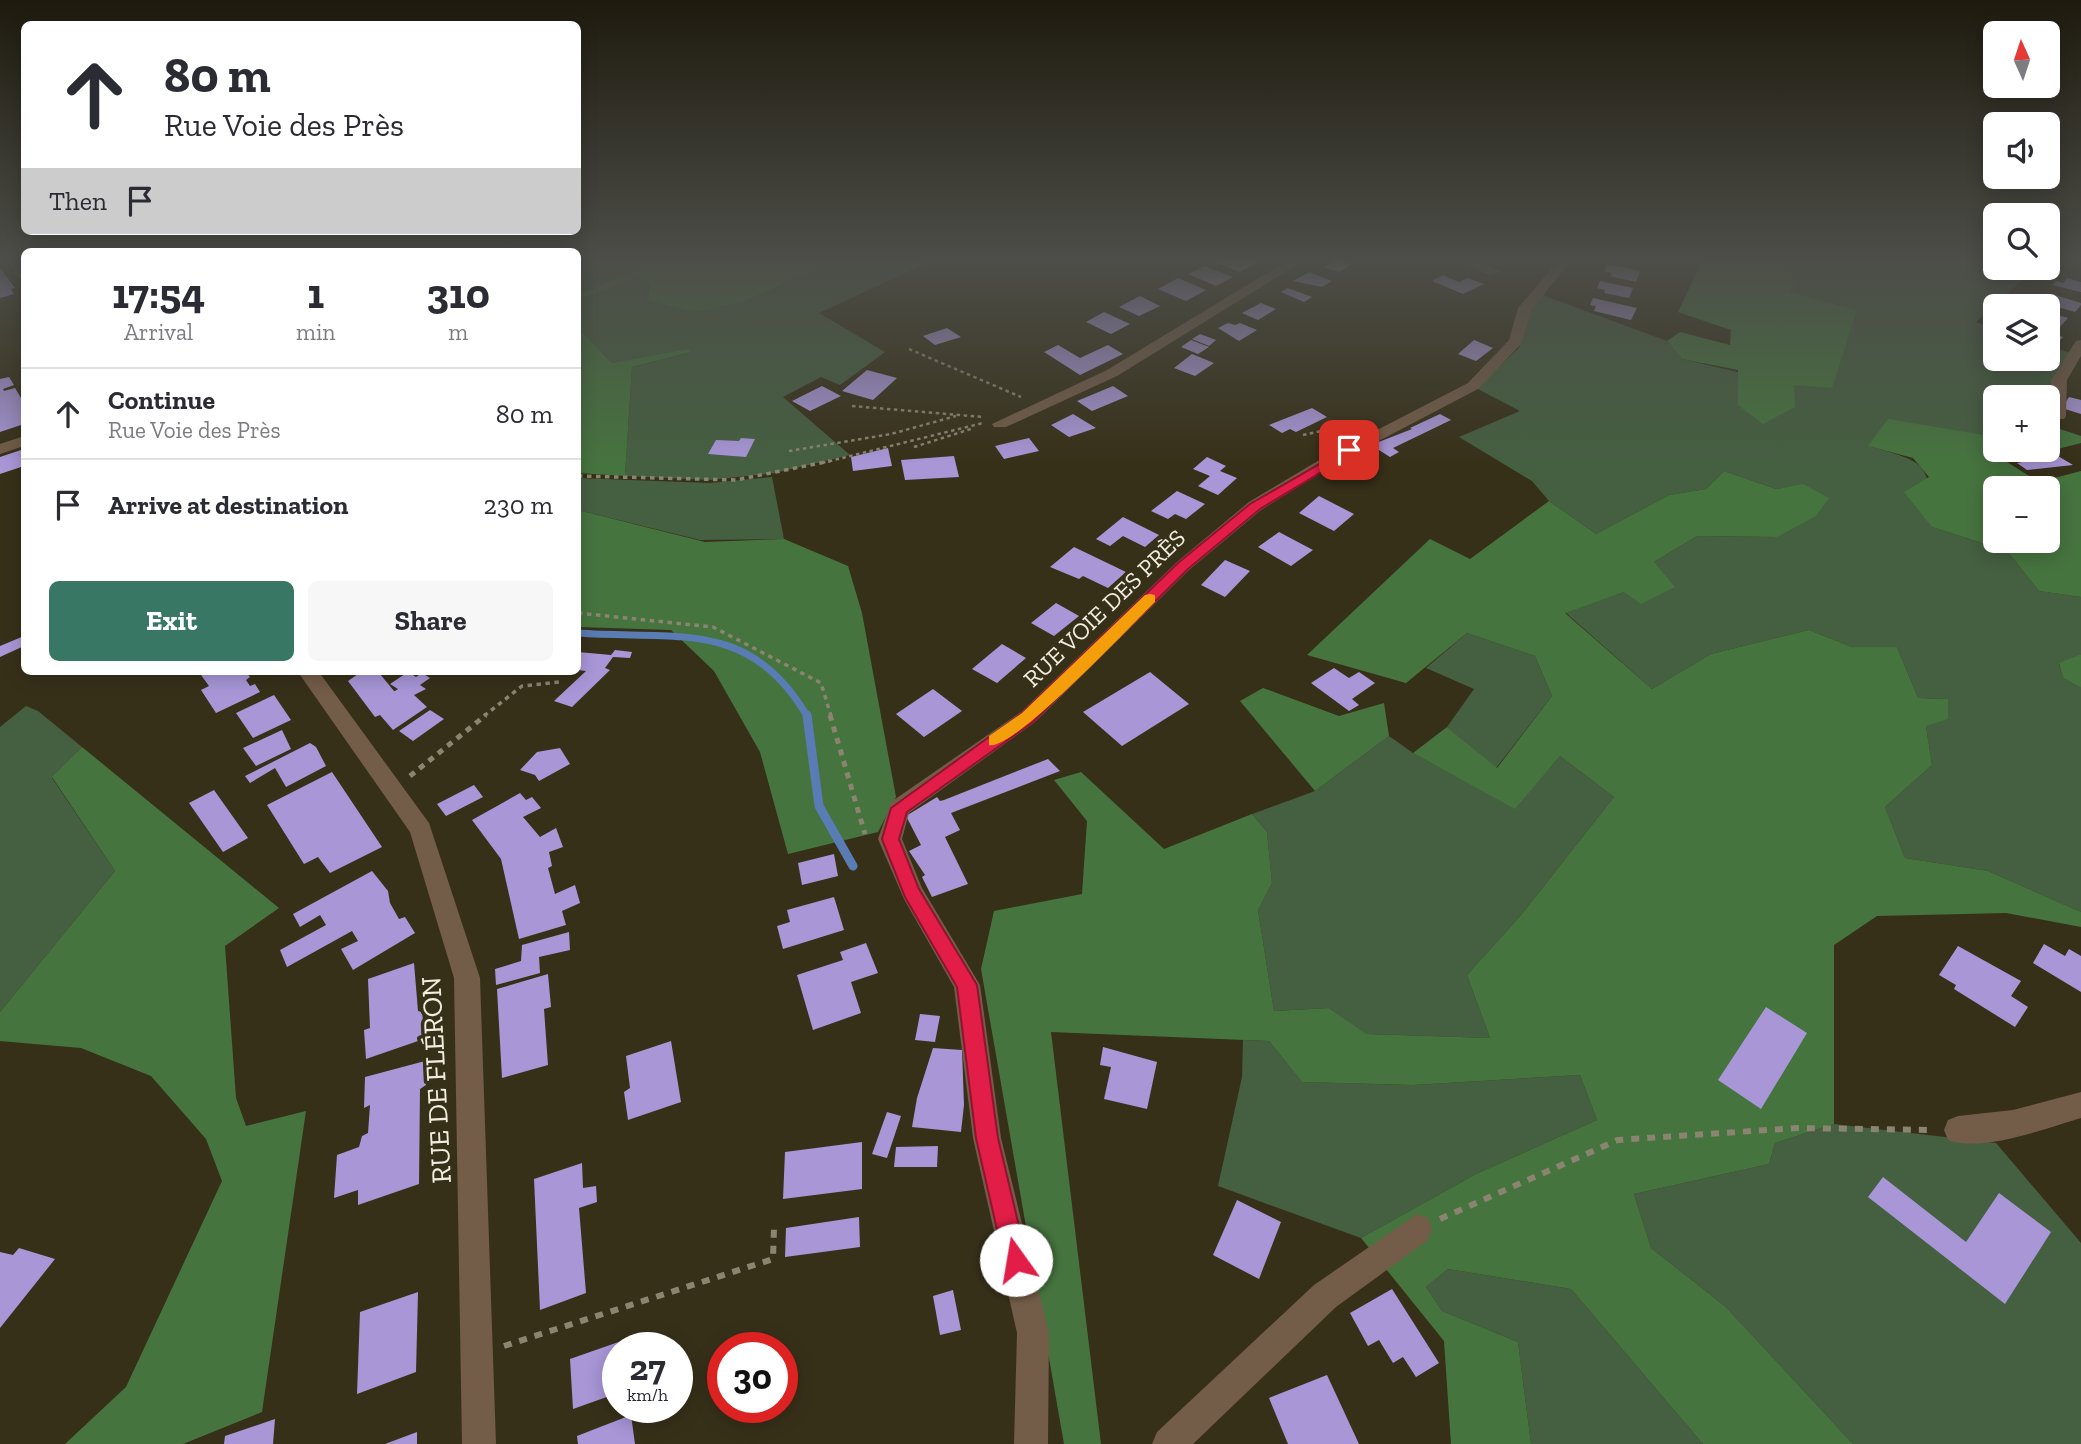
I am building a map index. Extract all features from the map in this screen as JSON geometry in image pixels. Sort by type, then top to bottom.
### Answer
[{"type":"street","points":[[1001,422],[1112,373],[1186,328]]},
{"type":"street","name":"RUE VOIE DES PRÈS","points":[[1031,1444],[1033,1333],[987,1138],[967,985],[912,892],[890,839],[899,808],[1028,718],[1183,566],[1255,506],[1326,462],[1473,386],[1516,341],[1519,328]]},
{"type":"street","points":[[2059,385],[2059,380],[2081,344]]},
{"type":"street","points":[[0,449],[21,442]]},
{"type":"street","name":"RUE DE FLÉRON","points":[[310,675],[421,829],[467,978],[480,1444]]},
{"type":"street","points":[[1958,1130],[2013,1124],[2081,1105]]},
{"type":"street","points":[[1169,1444],[1325,1296],[1417,1229]]},
{"type":"path","points":[[909,349],[1042,406]]},
{"type":"path","points":[[852,406],[960,415],[1001,422]]},
{"type":"path","points":[[789,451],[891,434],[960,415]]},
{"type":"path","points":[[1303,435],[1361,421],[1394,427]]},
{"type":"path","points":[[581,476],[736,480],[780,473],[986,422],[1001,422]]},
{"type":"path","points":[[914,447],[1001,422]]},
{"type":"path","points":[[581,613],[713,627],[821,683],[846,777],[867,841]]},
{"type":"path","points":[[394,792],[454,738],[522,686],[559,682]]},
{"type":"path","points":[[1417,1229],[1618,1140],[1797,1128],[1958,1130]]},
{"type":"path","points":[[477,1356],[773,1259],[774,1228]]},
{"type":"green space","points":[[581,328],[845,328],[885,352],[840,385],[821,377],[783,397],[850,455],[775,473],[710,480],[625,476],[632,367],[692,352],[612,363]]},
{"type":"green space","points":[[1525,328],[1633,328],[1667,341],[1682,359],[1793,385],[1841,328],[1983,328],[1983,371],[2060,371],[2060,349],[2073,354],[2060,390],[2060,385],[1983,385],[1983,438],[1869,446],[1905,457],[1923,469],[1929,490],[1932,527],[1983,543],[1983,553],[2009,553],[2039,591],[2081,597],[2081,654],[2059,664],[2063,678],[2081,688],[2081,912],[1988,871],[1905,858],[1885,807],[1932,765],[1926,726],[1947,699],[1918,698],[1897,647],[1852,647],[1809,630],[1711,654],[1652,689],[1565,612],[1624,592],[1654,562],[1697,536],[1777,537],[1803,485],[1776,489],[1724,471],[1706,489],[1669,495],[1596,534],[1549,501],[1532,481],[1459,437],[1520,411],[1476,388],[1519,348]]},
{"type":"green space","points":[[1726,328],[1851,328],[1832,388],[1794,385],[1795,407],[1763,424],[1738,405],[1738,370],[1682,359],[1667,341],[1680,332],[1730,345],[1731,330]]},
{"type":"green space","points":[[581,331],[612,363],[688,349],[692,352],[632,367],[625,476],[581,473]]},
{"type":"green space","points":[[1888,419],[1983,435],[1983,462],[2007,462],[2029,476],[1983,476],[1983,543],[1932,527],[1904,492],[1929,477],[1913,458],[1868,446]]},
{"type":"green space","points":[[2060,429],[2081,436],[2081,443],[2060,448]]},
{"type":"green space","points":[[1724,471],[1776,489],[1803,484],[1829,498],[1816,516],[1777,537],[1697,536],[1654,562],[1675,587],[1641,604],[1624,592],[1565,613],[1652,689],[1711,654],[1809,630],[1852,647],[1897,647],[1918,698],[1948,699],[1948,719],[1926,726],[1932,765],[1885,807],[1905,858],[1988,871],[2081,912],[2081,927],[2006,913],[1877,916],[1834,945],[1834,1124],[1775,1143],[1769,1164],[1634,1194],[1651,1248],[1726,1307],[1853,1444],[1703,1444],[1571,1289],[1448,1269],[1426,1287],[1442,1311],[1518,1342],[1531,1444],[1451,1444],[1444,1341],[1361,1238],[1476,1174],[1597,1120],[1580,1075],[1413,1085],[1302,1082],[1269,1041],[1051,1032],[1101,1444],[1064,1444],[981,969],[994,911],[1082,894],[1087,821],[1054,780],[1081,772],[1164,849],[1252,814],[1267,832],[1272,883],[1258,910],[1274,1011],[1329,1008],[1366,1034],[1490,1038],[1467,975],[1521,915],[1614,797],[1560,756],[1515,809],[1413,753],[1447,727],[1497,768],[1552,696],[1535,656],[1467,633],[1406,683],[1307,655],[1430,539],[1470,559],[1549,501],[1596,534],[1669,495],[1706,489]]},
{"type":"green space","points":[[2081,471],[2081,597],[2039,591],[2009,553],[2060,553],[2060,476]]},
{"type":"green space","points":[[772,477],[784,539],[700,540],[581,511],[581,478],[710,483]]},
{"type":"green space","points":[[581,511],[705,542],[784,539],[848,566],[862,613],[896,797],[878,832],[788,854],[760,752],[714,671],[671,630],[581,627]]},
{"type":"green space","points":[[1467,633],[1535,656],[1552,696],[1496,768],[1447,727],[1474,689],[1426,668]]},
{"type":"green space","points":[[2081,654],[2081,688],[2063,678],[2059,663]]},
{"type":"green space","points":[[1263,688],[1339,716],[1384,703],[1389,736],[1315,791],[1240,701]]},
{"type":"green space","points":[[26,706],[38,711],[82,747],[52,778],[115,871],[0,1012],[0,727]]},
{"type":"green space","points":[[1389,736],[1413,753],[1515,808],[1560,756],[1614,797],[1521,915],[1467,975],[1490,1038],[1365,1034],[1329,1008],[1274,1011],[1258,910],[1272,883],[1267,832],[1252,814],[1315,791]]},
{"type":"green space","points":[[82,747],[279,908],[225,946],[236,1098],[246,1126],[306,1111],[262,1412],[183,1444],[65,1444],[126,1387],[222,1181],[206,1139],[151,1076],[81,1048],[0,1041],[0,1012],[115,871],[52,777]]},
{"type":"green space","points":[[1243,1040],[1269,1041],[1302,1082],[1413,1085],[1580,1075],[1597,1120],[1476,1174],[1361,1238],[1218,1186],[1242,1077]]},
{"type":"green space","points":[[1834,1124],[1996,1143],[2081,1243],[2081,1444],[1853,1444],[1726,1307],[1651,1248],[1634,1194],[1769,1164],[1775,1143]]},
{"type":"green space","points":[[1448,1269],[1571,1289],[1703,1444],[1531,1444],[1518,1342],[1442,1311],[1426,1287]]},
{"type":"building","points":[[948,328],[961,337],[935,345],[923,336]]},
{"type":"building","points":[[1099,328],[1122,328],[1111,334]]},
{"type":"building","points":[[1219,328],[1257,330],[1239,341]]},
{"type":"building","points":[[1200,334],[1216,340],[1209,346],[1192,339]]},
{"type":"building","points":[[1191,340],[1209,347],[1198,354],[1181,347]]},
{"type":"building","points":[[1474,340],[1493,348],[1476,361],[1458,354]]},
{"type":"building","points":[[1058,345],[1080,358],[1108,345],[1123,354],[1080,375],[1044,352]]},
{"type":"building","points":[[1192,354],[1214,363],[1195,376],[1174,368]]},
{"type":"building","points":[[867,370],[897,378],[873,400],[842,391]]},
{"type":"building","points":[[9,377],[14,385],[3,389],[4,391],[15,388],[21,398],[21,425],[0,432],[0,379]]},
{"type":"building","points":[[822,386],[841,396],[810,411],[792,401]]},
{"type":"building","points":[[1113,386],[1128,396],[1092,411],[1077,401]]},
{"type":"building","points":[[2069,397],[2081,400],[2081,414],[2062,408]]},
{"type":"building","points":[[1312,408],[1327,417],[1296,432],[1290,429],[1282,433],[1269,425]]},
{"type":"building","points":[[1073,414],[1096,428],[1069,437],[1051,425]]},
{"type":"building","points":[[1440,414],[1451,420],[1393,448],[1399,452],[1390,457],[1371,445],[1412,429],[1410,428]]},
{"type":"building","points":[[741,438],[755,439],[746,457],[708,454],[716,440],[739,441]]},
{"type":"building","points":[[1029,438],[1039,451],[1004,459],[995,446]]},
{"type":"building","points":[[888,448],[892,466],[853,471],[851,457]]},
{"type":"building","points":[[21,450],[21,467],[0,474],[0,457]]},
{"type":"building","points":[[954,456],[959,477],[905,480],[901,460]]},
{"type":"building","points":[[1207,457],[1226,466],[1220,471],[1237,478],[1218,495],[1198,486],[1210,476],[1193,469]]},
{"type":"building","points":[[2060,457],[2073,465],[2027,470],[2017,463],[2060,462]]},
{"type":"building","points":[[1177,491],[1205,504],[1186,519],[1175,514],[1168,519],[1151,511]]},
{"type":"building","points":[[1319,496],[1354,514],[1334,531],[1299,513]]},
{"type":"building","points":[[1123,517],[1159,535],[1145,547],[1123,536],[1110,546],[1096,539]]},
{"type":"building","points":[[1279,532],[1313,550],[1291,566],[1258,547]]},
{"type":"building","points":[[1074,547],[1126,572],[1108,588],[1083,576],[1079,579],[1050,567]]},
{"type":"building","points":[[1225,560],[1250,571],[1225,597],[1201,585]]},
{"type":"building","points":[[1056,603],[1079,616],[1054,636],[1031,623]]},
{"type":"building","points":[[21,637],[21,647],[0,657],[0,646]]},
{"type":"building","points":[[1002,644],[1026,658],[997,683],[972,669]]},
{"type":"building","points":[[615,650],[632,652],[630,658],[613,657],[605,668],[610,670],[572,707],[554,701],[586,671],[581,670],[581,652],[611,655]]},
{"type":"building","points":[[1334,668],[1349,678],[1359,672],[1375,683],[1352,699],[1359,705],[1349,711],[1311,683]]},
{"type":"building","points":[[1150,672],[1189,704],[1122,746],[1083,712]]},
{"type":"building","points":[[201,675],[248,675],[250,677],[246,680],[250,686],[255,684],[260,692],[216,713],[201,690],[209,686]]},
{"type":"building","points":[[357,675],[381,675],[394,691],[398,689],[390,684],[404,675],[425,675],[430,678],[420,685],[426,689],[414,695],[427,707],[393,730],[380,715],[375,717],[348,681]]},
{"type":"building","points":[[933,689],[962,711],[924,737],[896,714]]},
{"type":"building","points":[[274,695],[291,720],[253,738],[236,713]]},
{"type":"building","points":[[430,710],[444,719],[413,741],[399,731]]},
{"type":"building","points":[[282,730],[291,749],[256,766],[243,748]]},
{"type":"building","points":[[310,743],[316,747],[326,766],[286,787],[275,768],[250,783],[245,776]]},
{"type":"building","points":[[560,748],[570,764],[539,781],[535,775],[520,770],[537,752]]},
{"type":"building","points":[[1048,759],[1060,771],[951,813],[960,830],[945,837],[968,884],[932,897],[922,877],[925,875],[909,851],[921,845],[906,816],[937,797],[940,801],[944,800]]},
{"type":"building","points":[[332,772],[382,847],[330,873],[318,857],[304,864],[267,805]]},
{"type":"building","points":[[474,785],[483,797],[446,816],[437,804]]},
{"type":"building","points":[[214,790],[248,838],[223,852],[189,803]]},
{"type":"building","points":[[520,793],[526,800],[532,797],[541,808],[523,817],[540,837],[556,828],[563,847],[549,852],[552,866],[548,868],[555,894],[575,885],[580,903],[562,911],[566,925],[519,939],[501,859],[472,820]]},
{"type":"building","points":[[834,854],[838,876],[802,885],[798,863]]},
{"type":"building","points":[[372,871],[388,891],[390,903],[399,919],[405,917],[415,933],[353,970],[341,949],[358,941],[352,931],[287,967],[280,950],[326,925],[320,915],[300,927],[293,914]]},
{"type":"building","points":[[834,897],[844,930],[783,949],[777,926],[790,922],[787,910]]},
{"type":"building","points":[[569,932],[570,950],[539,957],[540,973],[496,985],[495,969],[521,961],[522,945]]},
{"type":"building","points":[[866,943],[878,973],[851,982],[861,1013],[813,1030],[797,975],[843,960],[840,952]]},
{"type":"building","points":[[2044,944],[2065,956],[2069,949],[2081,956],[2081,992],[2033,963]]},
{"type":"building","points":[[1958,946],[2021,981],[2011,996],[2028,1007],[2015,1027],[1954,989],[1956,985],[1939,975]]},
{"type":"building","points":[[414,963],[418,1011],[422,1012],[425,1035],[418,1041],[366,1059],[364,1030],[370,1028],[368,979]]},
{"type":"building","points":[[548,974],[551,1007],[544,1009],[548,1065],[502,1078],[497,989]]},
{"type":"building","points":[[1766,1007],[1807,1033],[1761,1109],[1718,1080]]},
{"type":"building","points":[[920,1014],[940,1016],[935,1042],[915,1040]]},
{"type":"building","points":[[671,1041],[681,1102],[628,1120],[624,1092],[630,1088],[626,1056]]},
{"type":"building","points":[[1103,1047],[1157,1062],[1147,1109],[1104,1099],[1111,1067],[1100,1065]]},
{"type":"building","points":[[933,1048],[962,1050],[964,1105],[961,1132],[912,1127],[917,1098]]},
{"type":"building","points":[[425,1061],[426,1085],[420,1089],[419,1184],[358,1205],[358,1190],[334,1198],[337,1155],[359,1147],[362,1136],[368,1133],[370,1105],[364,1108],[365,1077]]},
{"type":"building","points":[[887,1112],[901,1116],[887,1158],[872,1154]]},
{"type":"building","points":[[862,1142],[862,1189],[783,1199],[785,1152]]},
{"type":"building","points":[[938,1146],[937,1167],[894,1167],[896,1147]]},
{"type":"building","points":[[582,1163],[583,1188],[596,1186],[597,1202],[579,1208],[586,1293],[540,1310],[534,1179]]},
{"type":"building","points":[[1883,1177],[1966,1242],[1999,1193],[2051,1232],[2005,1304],[1868,1197]]},
{"type":"building","points":[[1237,1200],[1281,1222],[1259,1279],[1213,1255]]},
{"type":"building","points":[[859,1217],[860,1247],[785,1257],[786,1228]]},
{"type":"building","points":[[19,1248],[55,1259],[0,1328],[0,1252],[13,1255]]},
{"type":"building","points":[[1392,1289],[1439,1363],[1416,1377],[1403,1357],[1393,1363],[1379,1340],[1368,1346],[1350,1313]]},
{"type":"building","points":[[953,1290],[961,1330],[940,1335],[933,1296]]},
{"type":"building","points":[[418,1292],[416,1372],[357,1394],[360,1312]]},
{"type":"building","points":[[602,1348],[602,1399],[573,1409],[570,1359]]},
{"type":"building","points":[[1327,1375],[1359,1444],[1288,1444],[1269,1398]]},
{"type":"building","points":[[275,1419],[273,1444],[224,1444],[225,1436]]},
{"type":"building","points":[[610,1423],[632,1423],[635,1444],[578,1444],[577,1436]]},
{"type":"building","points":[[417,1432],[417,1444],[385,1444]]},
{"type":"waterway","points":[[581,633],[678,636],[708,640],[735,649],[761,663],[785,685],[807,716]]},
{"type":"waterway","points":[[807,715],[819,806],[853,866]]},
{"type":"slow traffic","points":[[995,741],[1028,718],[1150,598]]},
{"type":"route","points":[[1016,1260],[987,1138],[967,985],[912,892],[890,839],[899,808],[1028,718],[1183,566],[1255,506],[1349,450]]}]
